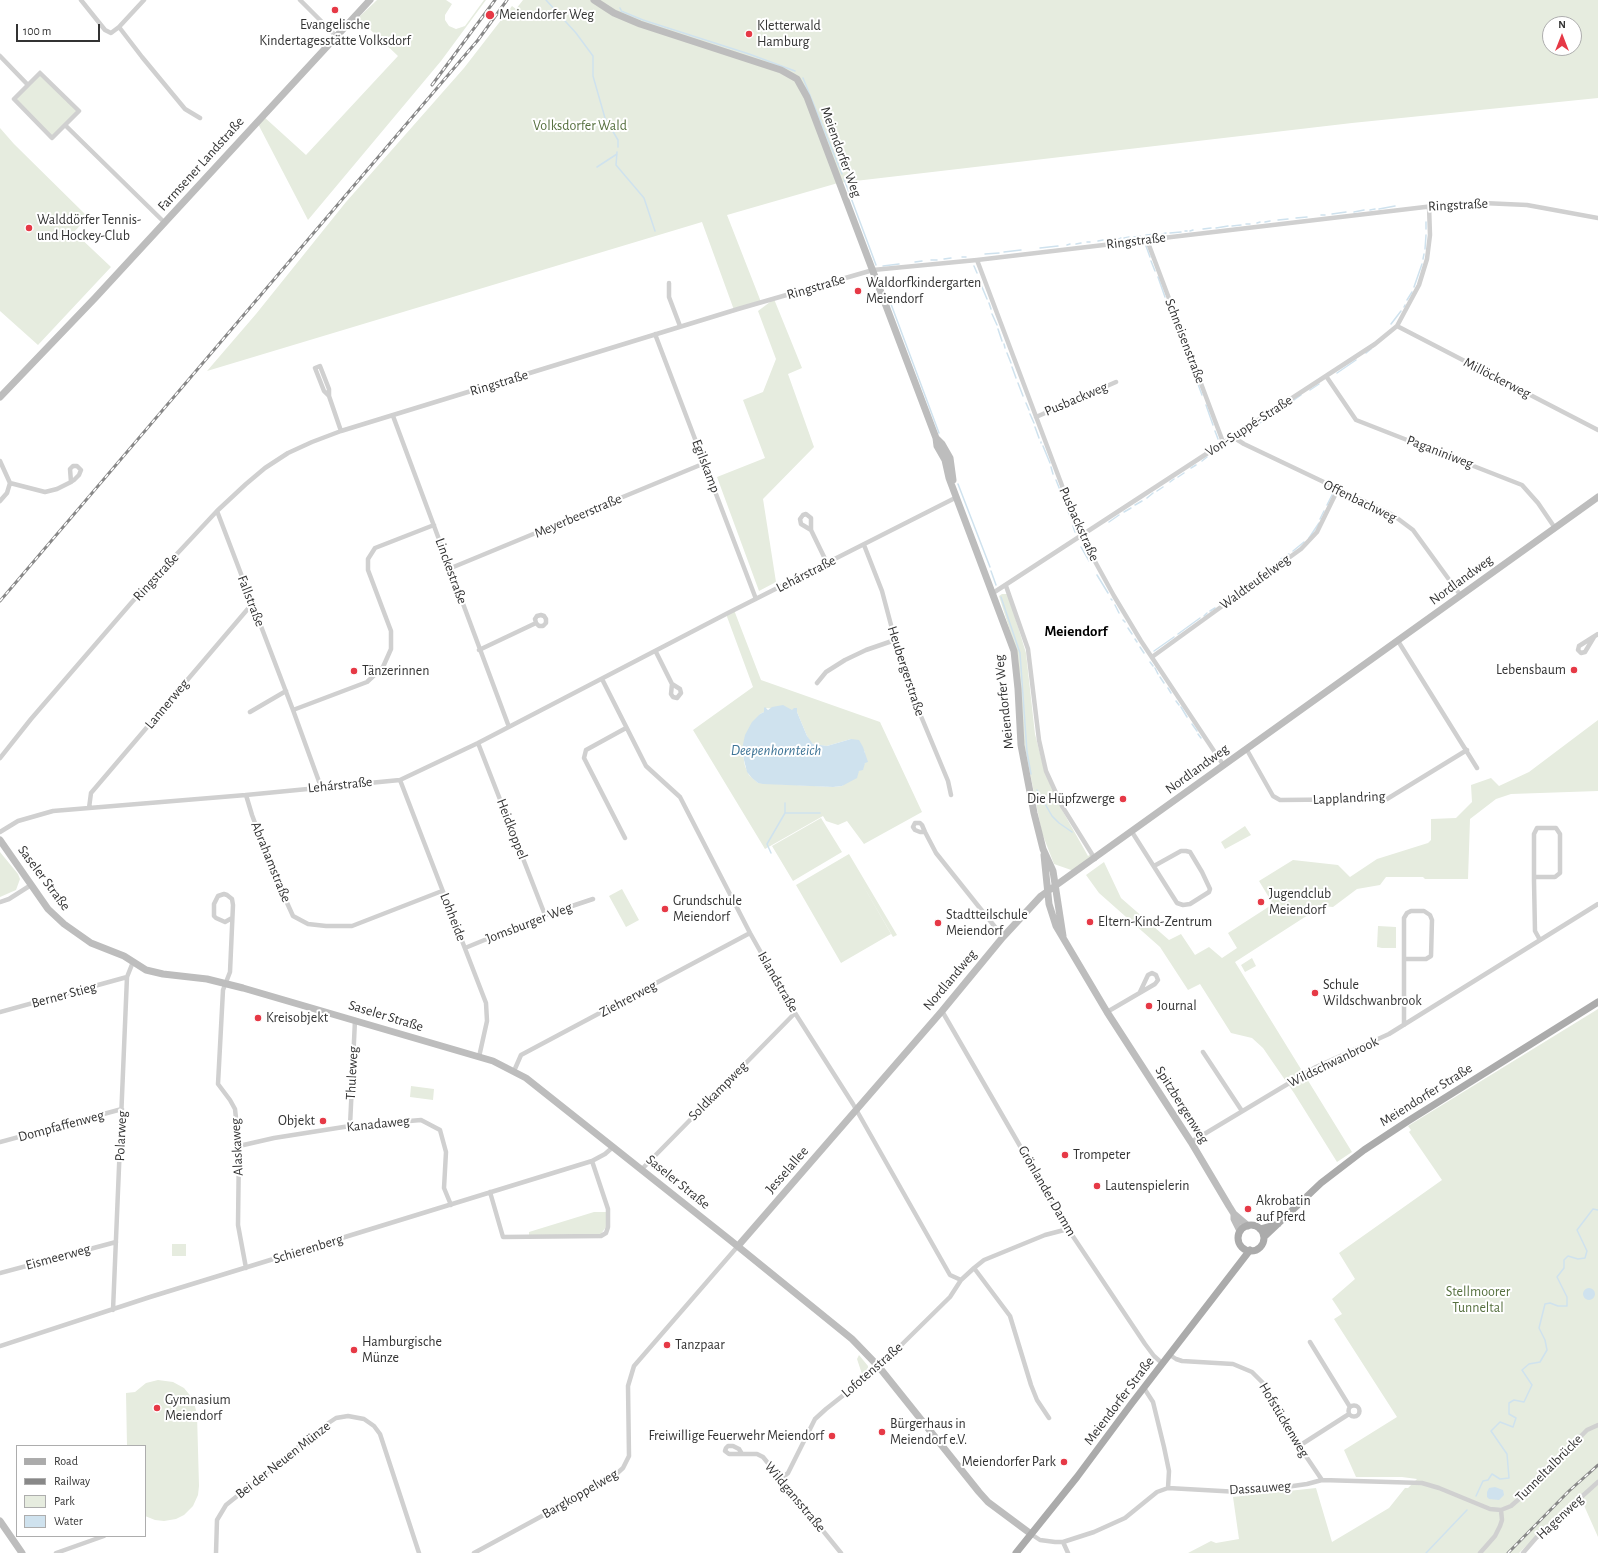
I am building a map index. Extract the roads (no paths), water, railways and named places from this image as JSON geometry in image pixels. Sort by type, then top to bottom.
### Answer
[{"type":"main road","name":"Meiendorfer Straße","points":[[1016,1553],[1077,1477],[1250,1250],[1260,1247],[1264,1237],[1321,1184],[1364,1150],[1598,1002]]},
{"type":"main road","name":"Meiendorfer Straße","points":[[1248,1226],[1254,1226],[1260,1229],[1278,1224]]},
{"type":"main road","points":[[1240,1232],[1248,1226]]},
{"type":"main road","points":[[1260,1229],[1264,1237]]},
{"type":"main road","name":"Meiendorfer Straße","points":[[1240,1232],[1239,1240],[1243,1247],[1240,1262]]},
{"type":"main road","points":[[1243,1247],[1250,1250]]},
{"type":"street","points":[[81,0],[105,30],[111,33],[120,27],[144,0]]},
{"type":"street","points":[[300,0],[336,36]]},
{"type":"street","name":"Farmsener Landstraße","points":[[1,396],[78,317],[370,0]]},
{"type":"street","name":"Meiendorfer Weg","points":[[594,0],[614,13],[640,24],[781,70],[797,79],[807,97],[936,438],[942,444],[950,458],[954,488],[1014,651],[1021,745],[1034,813],[1043,849]]},
{"type":"street","points":[[120,27],[142,57],[185,109],[200,118]]},
{"type":"street","points":[[0,56],[28,85]]},
{"type":"street","points":[[40,72],[79,111],[65,125],[52,138],[14,99],[40,72]]},
{"type":"street","points":[[65,125],[165,223]]},
{"type":"street","name":"Ringstraße","points":[[0,758],[30,719],[132,602],[217,511],[265,468],[312,442],[341,431],[680,326],[873,270],[977,260],[1429,206],[1482,203],[1527,205],[1598,218]]},
{"type":"street","name":"Von-Suppé-Straße","points":[[993,594],[1223,442],[1233,437],[1375,344],[1397,326],[1419,285],[1427,259],[1430,235],[1429,206]]},
{"type":"street","name":"Schneisenstraße","points":[[1147,240],[1223,442]]},
{"type":"street","name":"Pusbackstraße","points":[[977,260],[1081,536],[1115,598],[1224,766]]},
{"type":"street","points":[[669,283],[670,297],[680,326]]},
{"type":"street","name":"Millöckerweg","points":[[1397,326],[1598,430]]},
{"type":"street","name":"Egilskamp","points":[[656,334],[756,599]]},
{"type":"street","points":[[329,396],[324,392],[315,368],[320,366],[329,389],[329,396],[341,431]]},
{"type":"street","name":"Paganiniweg","points":[[1326,376],[1356,420],[1522,485],[1538,503],[1555,528]]},
{"type":"street","name":"Pusbackweg","points":[[1036,417],[1116,382]]},
{"type":"street","name":"Linckestraße","points":[[393,416],[451,568],[479,650],[509,727]]},
{"type":"street","name":"Offenbachweg","points":[[1233,437],[1244,444],[1392,514],[1413,530],[1461,596]]},
{"type":"street","points":[[0,461],[10,483],[6,493],[0,501]]},
{"type":"street","name":"Meyerbeerstraße","points":[[451,568],[705,463]]},
{"type":"street","points":[[10,483],[45,492],[57,489],[72,482]]},
{"type":"street","name":"Waldteufelweg","points":[[1152,657],[1301,549],[1317,532],[1338,489]]},
{"type":"street","name":"Nordlandweg","points":[[856,1110],[942,1011],[1003,937],[1033,904],[1047,892],[1247,750],[1598,496]]},
{"type":"street","name":"Lehárstraße","points":[[0,832],[18,821],[53,811],[246,795],[400,780],[478,743],[957,497]]},
{"type":"street","name":"Fallstraße","points":[[217,511],[294,710],[321,787]]},
{"type":"street","points":[[294,710],[367,682],[383,667],[391,649],[391,631],[368,570],[368,559],[375,548],[434,525]]},
{"type":"street","points":[[811,530],[827,563]]},
{"type":"street","name":"Heubergerstraße","points":[[864,545],[882,591],[895,640],[918,709],[948,781],[951,795]]},
{"type":"street","name":"Meiendorfer Weg","points":[[1006,586],[1028,650],[1039,740],[1046,771],[1062,806],[1095,859]]},
{"type":"street","name":"Lannerweg","points":[[90,808],[91,793],[252,604]]},
{"type":"street","points":[[479,650],[536,623]]},
{"type":"street","points":[[817,683],[826,672],[845,660],[866,650],[895,640]]},
{"type":"street","points":[[1398,641],[1477,768]]},
{"type":"street","points":[[656,652],[672,684]]},
{"type":"street","name":"Islandstraße","points":[[602,679],[646,766],[680,797],[750,933],[795,1013],[856,1110],[950,1275],[961,1280]]},
{"type":"street","points":[[250,712],[286,691]]},
{"type":"street","points":[[624,838],[584,758],[586,750],[626,728]]},
{"type":"street","name":"Heidkoppel","points":[[478,743],[545,915]]},
{"type":"street","name":"Lapplandring","points":[[1247,750],[1273,796],[1280,800],[1386,799],[1467,750]]},
{"type":"street","name":"Lohheide","points":[[400,780],[486,1003],[487,1021],[479,1057]]},
{"type":"street","name":"Abrahamstraße","points":[[246,795],[274,874],[293,916],[308,924],[352,926],[442,891]]},
{"type":"street","points":[[1534,877],[1555,877],[1560,873],[1560,834],[1556,828],[1541,828],[1535,831],[1534,877],[1536,931],[1540,940]]},
{"type":"street","points":[[925,832],[936,853],[1003,937]]},
{"type":"street","points":[[1132,832],[1174,899],[1178,903],[1182,905],[1190,904],[1209,892],[1210,889],[1202,872],[1190,852],[1186,850],[1181,851],[1154,866]]},
{"type":"street","name":"Saseler Straße","points":[[0,840],[48,909],[71,930],[91,943],[124,956],[146,970],[159,974],[198,977],[225,983],[493,1061],[526,1078],[738,1246],[852,1340],[879,1367],[988,1502],[1031,1534]]},
{"type":"street","name":"Spitzbergenweg","points":[[1043,849],[1053,871],[1063,936]]},
{"type":"street","name":"Spitzbergenweg","points":[[1043,849],[1047,892],[1056,926],[1107,1012],[1191,1142],[1234,1214],[1248,1226]]},
{"type":"street","points":[[0,902],[9,899],[31,885]]},
{"type":"street","points":[[225,983],[230,972],[233,905],[232,899],[224,894],[218,896],[214,904],[214,916],[225,922],[232,918]]},
{"type":"street","name":"Jomsburger Weg","points":[[465,948],[545,915],[593,899]]},
{"type":"street","name":"Wildschwanbrook","points":[[1191,1142],[1316,1067],[1385,1036],[1404,1025],[1598,904]]},
{"type":"street","points":[[1404,960],[1426,959],[1431,956],[1432,920],[1430,915],[1424,911],[1411,911],[1405,915],[1404,918],[1404,960],[1404,1025]]},
{"type":"street","name":"Ziehrerweg","points":[[514,1071],[521,1055],[750,933]]},
{"type":"street","name":"Polarweg","points":[[113,1310],[127,978],[133,962]]},
{"type":"street","name":"Berner Stieg","points":[[0,1012],[127,978]]},
{"type":"street","name":"Alaskaweg","points":[[225,983],[223,990],[218,1084],[235,1109],[239,1146],[238,1225],[246,1268]]},
{"type":"street","points":[[1107,1012],[1140,992]]},
{"type":"street","name":"Grönlander Damm","points":[[942,1011],[1068,1229],[1145,1344],[1154,1356],[1163,1364]]},
{"type":"street","name":"Soldkampweg","points":[[641,1170],[795,1013]]},
{"type":"street","name":"Thuleweg","points":[[350,1126],[355,1020]]},
{"type":"street","points":[[1203,1052],[1242,1111]]},
{"type":"street","name":"Dompfaffenweg","points":[[0,1142],[122,1109]]},
{"type":"street","name":"Jesselallee","points":[[738,1246],[856,1110]]},
{"type":"street","name":"Kanadaweg","points":[[239,1146],[274,1138],[350,1126],[420,1120],[440,1130],[446,1152],[444,1188],[451,1205]]},
{"type":"street","name":"Schierenberg","points":[[0,1346],[592,1161],[613,1147]]},
{"type":"street","points":[[490,1192],[504,1237],[601,1236],[608,1229],[608,1209],[592,1161]]},
{"type":"street","name":"Spitzbergenweg","points":[[1234,1214],[1234,1219],[1240,1232]]},
{"type":"street","name":"Lofotenstraße","points":[[781,1479],[788,1473],[815,1419],[879,1367],[950,1297],[961,1280],[974,1268],[984,1260],[1045,1235],[1068,1229]]},
{"type":"street","name":"Eismeerweg","points":[[0,1272],[116,1242]]},
{"type":"street","name":"Bargkoppelweg","points":[[474,1553],[612,1478],[624,1468],[629,1456],[628,1386],[634,1366],[738,1246]]},
{"type":"street","points":[[974,1268],[1010,1316],[1031,1385],[1037,1400],[1049,1418]]},
{"type":"street","points":[[1310,1342],[1350,1407],[1348,1410],[1349,1414]]},
{"type":"street","name":"Hofstückenweg","points":[[1170,1355],[1179,1360],[1233,1364],[1252,1372],[1265,1385],[1299,1446],[1322,1480]]},
{"type":"street","points":[[1031,1534],[1043,1541],[1063,1542],[1094,1532],[1125,1518],[1157,1492],[1168,1488],[1169,1471],[1164,1446],[1153,1402],[1144,1388]]},
{"type":"street","points":[[1349,1414],[1355,1416],[1360,1412],[1357,1406],[1354,1405],[1350,1407]]},
{"type":"street","points":[[1299,1446],[1349,1414]]},
{"type":"street","name":"Bei der Neuen Münze","points":[[216,1553],[217,1520],[226,1505],[336,1418],[348,1416],[364,1419],[374,1426],[380,1434],[419,1553]]},
{"type":"street","name":"Tunneltalbrücke","points":[[1501,1510],[1511,1506],[1519,1500],[1586,1430],[1598,1425]]},
{"type":"street","name":"Wildgansstraße","points":[[742,1454],[756,1454],[761,1456],[841,1553]]},
{"type":"street","name":"Dassauweg","points":[[1168,1488],[1239,1492],[1258,1491],[1307,1484],[1322,1480],[1422,1483],[1439,1488],[1490,1509],[1501,1510]]},
{"type":"street","name":"Hagenweg","points":[[1523,1553],[1536,1538],[1598,1482]]},
{"type":"street","points":[[1480,1553],[1495,1536],[1500,1526],[1502,1520],[1501,1510]]},
{"type":"street","points":[[0,1521],[22,1553]]},
{"type":"street","points":[[56,1553],[101,1537]]},
{"type":"street","points":[[1063,1542],[1068,1553]]},
{"type":"water","name":"Deepenhornteich","points":[[783,705],[792,710],[797,708],[797,712],[807,736],[813,744],[827,746],[851,739],[859,740],[868,762],[865,763],[863,770],[859,771],[857,778],[842,786],[833,787],[763,784],[758,783],[752,778],[747,772],[742,749],[745,735],[752,722],[764,712],[765,707],[768,710],[772,707]]},
{"type":"water","points":[[1589,1288],[1593,1290],[1595,1294],[1593,1298],[1589,1300],[1585,1298],[1583,1294],[1585,1290]]},
{"type":"water","points":[[1495,1487],[1503,1490],[1504,1495],[1499,1500],[1489,1499],[1487,1497],[1489,1488]]},
{"type":"waterway","points":[[546,0],[576,33],[593,56],[593,76],[605,118],[618,140],[618,147]]},
{"type":"waterway","points":[[621,11],[643,20],[749,54],[795,71]]},
{"type":"waterway","points":[[803,78],[842,174]]},
{"type":"waterway","points":[[617,152],[616,165],[644,198],[655,231]]},
{"type":"waterway","points":[[597,167],[617,154]]},
{"type":"waterway","points":[[844,179],[876,265]]},
{"type":"waterway","points":[[1379,209],[1395,206]]},
{"type":"waterway","points":[[1370,210],[1375,209]]},
{"type":"waterway","points":[[1354,212],[1364,210]]},
{"type":"waterway","points":[[1332,214],[1346,212]]},
{"type":"waterway","points":[[1296,218],[1307,217]]},
{"type":"waterway","points":[[1278,220],[1288,219]]},
{"type":"waterway","points":[[1265,222],[1270,221]]},
{"type":"waterway","points":[[1426,222],[1426,229]]},
{"type":"waterway","points":[[1232,226],[1241,225]]},
{"type":"waterway","points":[[1216,228],[1228,226]]},
{"type":"waterway","points":[[1203,229],[1211,228]]},
{"type":"waterway","points":[[1170,233],[1181,232]]},
{"type":"waterway","points":[[1162,234],[1166,233]]},
{"type":"waterway","points":[[1146,235],[1156,234]]},
{"type":"waterway","points":[[1425,249],[1426,235]]},
{"type":"waterway","points":[[1134,237],[1140,236]]},
{"type":"waterway","points":[[1124,238],[1129,237]]},
{"type":"waterway","points":[[1098,241],[1103,240]]},
{"type":"waterway","points":[[1076,244],[1081,243]]},
{"type":"waterway","points":[[1040,248],[1058,246]]},
{"type":"waterway","points":[[1146,246],[1150,257]]},
{"type":"waterway","points":[[1004,252],[1021,250]]},
{"type":"waterway","points":[[985,254],[999,253]]},
{"type":"waterway","points":[[1423,259],[1424,254]]},
{"type":"waterway","points":[[944,259],[951,258]]},
{"type":"waterway","points":[[931,260],[937,260]]},
{"type":"waterway","points":[[915,262],[922,261]]},
{"type":"waterway","points":[[1151,261],[1155,271]]},
{"type":"waterway","points":[[883,266],[899,264]]},
{"type":"waterway","points":[[1414,287],[1422,264]]},
{"type":"waterway","points":[[974,266],[977,273]]},
{"type":"waterway","points":[[1158,277],[1165,297]]},
{"type":"waterway","points":[[979,280],[987,299]]},
{"type":"waterway","points":[[1407,300],[1412,292]]},
{"type":"waterway","points":[[888,296],[939,433]]},
{"type":"waterway","points":[[1167,301],[1170,310]]},
{"type":"waterway","points":[[989,303],[991,309]]},
{"type":"waterway","points":[[1391,324],[1401,311]]},
{"type":"waterway","points":[[992,314],[997,325]]},
{"type":"waterway","points":[[1173,317],[1175,323]]},
{"type":"waterway","points":[[1176,326],[1178,330]]},
{"type":"waterway","points":[[998,329],[1002,341]]},
{"type":"waterway","points":[[1179,332],[1181,338]]},
{"type":"waterway","points":[[1183,343],[1187,354]]},
{"type":"waterway","points":[[1004,344],[1005,348]]},
{"type":"waterway","points":[[1366,353],[1371,349]]},
{"type":"waterway","points":[[1007,353],[1011,363]]},
{"type":"waterway","points":[[1337,373],[1356,360]]},
{"type":"waterway","points":[[1190,362],[1193,372]]},
{"type":"waterway","points":[[1012,367],[1016,378]]},
{"type":"waterway","points":[[1195,376],[1202,395]]},
{"type":"waterway","points":[[1018,383],[1023,396]]},
{"type":"waterway","points":[[1310,390],[1319,384]]},
{"type":"waterway","points":[[1284,407],[1301,395]]},
{"type":"waterway","points":[[1026,403],[1029,410]]},
{"type":"waterway","points":[[1206,405],[1213,425]]},
{"type":"waterway","points":[[1274,413],[1281,409]]},
{"type":"waterway","points":[[1030,414],[1034,423]]},
{"type":"waterway","points":[[1264,420],[1269,417]]},
{"type":"waterway","points":[[1253,427],[1261,422]]},
{"type":"waterway","points":[[1035,427],[1039,438]]},
{"type":"waterway","points":[[1215,431],[1218,439]]},
{"type":"waterway","points":[[1223,447],[1227,444]]},
{"type":"waterway","points":[[1043,446],[1050,463]]},
{"type":"waterway","points":[[1212,454],[1218,450]]},
{"type":"waterway","points":[[1202,461],[1207,457]]},
{"type":"waterway","points":[[1191,468],[1196,465]]},
{"type":"waterway","points":[[1051,467],[1053,474]]},
{"type":"waterway","points":[[1178,477],[1184,473]]},
{"type":"waterway","points":[[1170,482],[1174,479]]},
{"type":"waterway","points":[[1056,480],[1060,490]]},
{"type":"waterway","points":[[958,484],[990,567]]},
{"type":"waterway","points":[[1157,491],[1163,487]]},
{"type":"waterway","points":[[1147,498],[1153,493]]},
{"type":"waterway","points":[[1327,505],[1333,493]]},
{"type":"waterway","points":[[1062,496],[1071,519]]},
{"type":"waterway","points":[[1135,505],[1142,501]]},
{"type":"waterway","points":[[1124,512],[1131,508]]},
{"type":"waterway","points":[[1320,519],[1324,511]]},
{"type":"waterway","points":[[1109,522],[1119,515]]},
{"type":"waterway","points":[[1309,538],[1319,523]]},
{"type":"waterway","points":[[1073,526],[1075,532]]},
{"type":"waterway","points":[[1293,551],[1304,542]]},
{"type":"waterway","points":[[1081,547],[1089,561]]},
{"type":"waterway","points":[[1281,559],[1289,554]]},
{"type":"waterway","points":[[1265,572],[1269,569]]},
{"type":"waterway","points":[[991,571],[996,585]]},
{"type":"waterway","points":[[1253,580],[1261,574]]},
{"type":"waterway","points":[[1097,575],[1108,593]]},
{"type":"waterway","points":[[1239,590],[1247,584]]},
{"type":"waterway","points":[[1001,597],[1020,653],[1027,752],[1031,774]]},
{"type":"waterway","points":[[1224,601],[1230,597]]},
{"type":"waterway","points":[[1115,605],[1119,613]]},
{"type":"waterway","points":[[1210,611],[1215,608]]},
{"type":"waterway","points":[[1204,616],[1207,613]]},
{"type":"waterway","points":[[1178,634],[1200,618]]},
{"type":"waterway","points":[[1128,628],[1132,634]]},
{"type":"waterway","points":[[1154,651],[1174,637]]},
{"type":"waterway","points":[[1140,647],[1144,653]]},
{"type":"waterway","points":[[1150,662],[1153,666]]},
{"type":"waterway","points":[[1155,668],[1158,674]]},
{"type":"waterway","points":[[1160,677],[1164,683]]},
{"type":"waterway","points":[[1168,688],[1171,693]]},
{"type":"waterway","points":[[1176,701],[1179,705]]},
{"type":"waterway","points":[[1181,707],[1187,717]]},
{"type":"waterway","points":[[1192,724],[1197,731]]},
{"type":"waterway","points":[[1198,734],[1201,738]]},
{"type":"waterway","points":[[1037,790],[1052,816],[1072,832]]},
{"type":"waterway","points":[[785,803],[785,813],[820,813]]},
{"type":"waterway","points":[[771,853],[767,844],[785,813]]},
{"type":"waterway","points":[[1476,1496],[1483,1481],[1488,1480],[1492,1474],[1500,1479],[1509,1478],[1507,1454],[1491,1431],[1500,1422],[1513,1427],[1516,1418],[1509,1414],[1509,1403],[1514,1400],[1524,1402],[1532,1385],[1522,1370],[1529,1364],[1540,1362],[1547,1350],[1545,1340],[1539,1328],[1545,1304],[1550,1303],[1558,1306],[1567,1306],[1567,1297],[1557,1277],[1564,1268],[1564,1260],[1568,1256],[1578,1259],[1585,1258],[1587,1251],[1577,1230],[1593,1209],[1598,1210]]},
{"type":"waterway","points":[[1426,1553],[1467,1510]]},
{"type":"railway","points":[[432,85],[495,0]]},
{"type":"railway","points":[[0,601],[478,40],[507,0]]},
{"type":"railway","points":[[1508,1553],[1569,1491],[1598,1465]]},
{"type":"place","name":"Evangelische Kindertagesstätte Volksdorf","points":[[335,10]]},
{"type":"place","name":"Meiendorfer Weg","points":[[490,15]]},
{"type":"place","name":"Kletterwald Hamburg","points":[[749,34]]},
{"type":"place","name":"Walddörfer Tennis- und Hockey-Club","points":[[29,228]]},
{"type":"place","name":"Waldorfkindergarten Meiendorf","points":[[858,291]]},
{"type":"place","name":"Lebensbaum","points":[[1574,670]]},
{"type":"place","name":"Tänzerinnen","points":[[354,671]]},
{"type":"place","name":"Die Hüpfzwerge","points":[[1123,799]]},
{"type":"place","name":"Jugendclub Meiendorf","points":[[1261,902]]},
{"type":"place","name":"Grundschule Meiendorf","points":[[665,909]]},
{"type":"place","name":"Eltern-Kind-Zentrum","points":[[1090,922]]},
{"type":"place","name":"Stadtteilschule Meiendorf","points":[[938,923]]},
{"type":"place","name":"Schule Wildschwanbrook","points":[[1315,993]]},
{"type":"place","name":"Journal","points":[[1149,1006]]},
{"type":"place","name":"Kreisobjekt","points":[[258,1018]]},
{"type":"place","name":"Objekt","points":[[323,1121]]},
{"type":"place","name":"Trompeter","points":[[1065,1155]]},
{"type":"place","name":"Lautenspielerin","points":[[1097,1186]]},
{"type":"place","name":"Akrobatin auf Pferd","points":[[1248,1209]]},
{"type":"place","name":"Tanzpaar","points":[[667,1345]]},
{"type":"place","name":"Hamburgische Münze","points":[[354,1350]]},
{"type":"place","name":"Gymnasium Meiendorf","points":[[157,1408]]},
{"type":"place","name":"Bürgerhaus in Meiendorf e.V.","points":[[882,1432]]},
{"type":"place","name":"Freiwillige Feuerwehr Meiendorf","points":[[832,1436]]},
{"type":"place","name":"Meiendorfer Park","points":[[1064,1462]]},
{"type":"district","name":"Meiendorf","points":[[1076,631]]},
{"type":"park label","name":"Volksdorfer Wald","points":[[580,126]]},
{"type":"park label","name":"Stellmoorer Tunneltal","points":[[1478,1300]]}]
